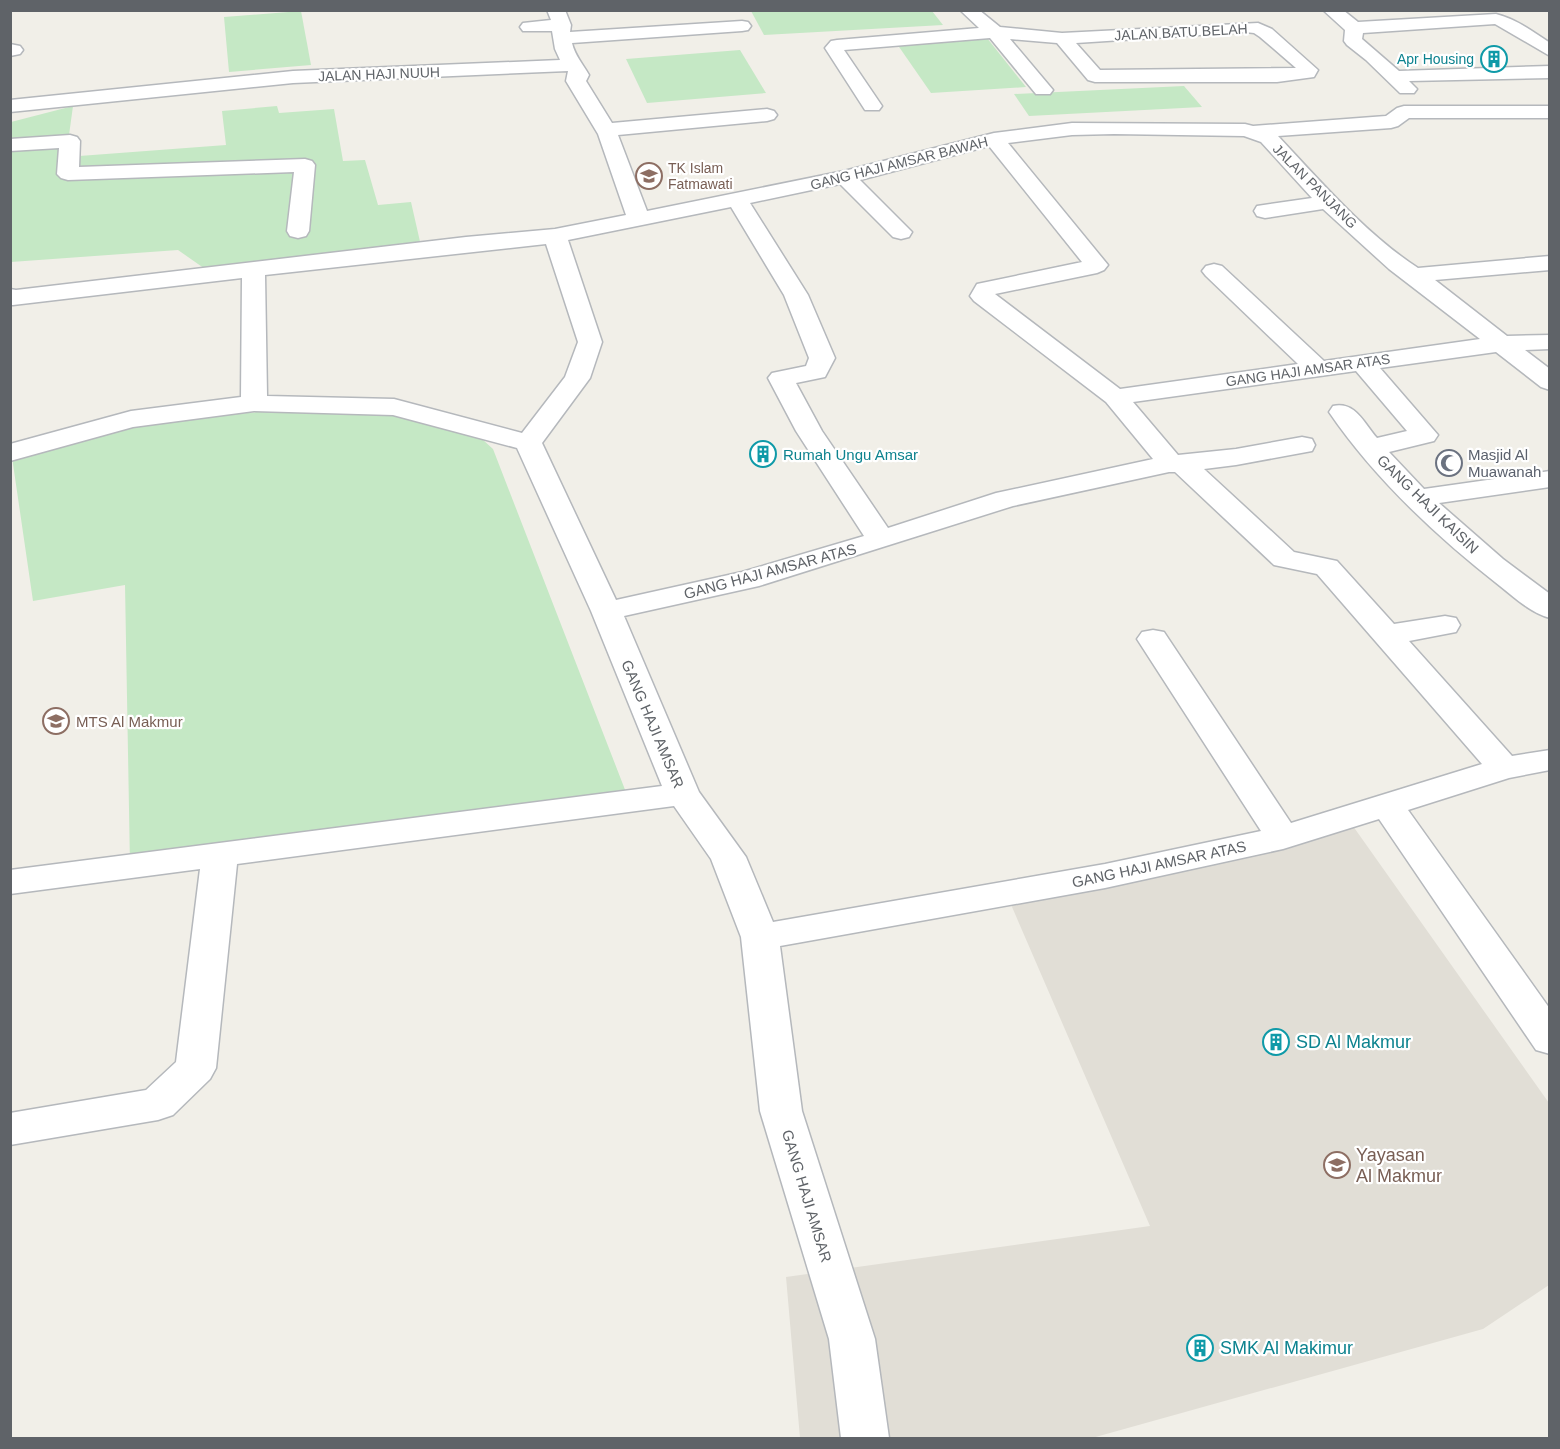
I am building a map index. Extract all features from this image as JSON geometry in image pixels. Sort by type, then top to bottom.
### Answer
[{"type":"street","points":[[968,10],[991,28],[1043,90]]},
{"type":"street","points":[[1331,10],[1354,28],[1496,19],[1506,22],[1549,51]]},
{"type":"street","points":[[872,106],[837,54],[834,48],[837,45],[1052,19]]},
{"type":"street","points":[[529,27],[560,25],[742,26]]},
{"type":"street","points":[[560,25],[566,53],[576,65],[580,75],[576,77],[576,81],[605,130],[639,220]]},
{"type":"street","name":"JALAN BATU BELAH","points":[[991,28],[1062,38],[1252,27],[1266,33],[1309,70],[1307,73],[1298,75],[1105,78],[1095,76],[1090,72],[1062,38]]},
{"type":"street","points":[[1354,28],[1353,41],[1405,82],[1550,72]]},
{"type":"street","points":[[1513,51],[1549,51]]},
{"type":"street","name":"JALAN HAJI NUUH","points":[[10,106],[292,77],[576,65]]},
{"type":"street","points":[[994,139],[1093,129],[1203,129],[1254,132],[1391,122],[1404,112],[1550,112]]},
{"type":"street","points":[[605,130],[768,115]]},
{"type":"street","name":"JALAN PANJANG","points":[[1254,132],[1268,138],[1328,202],[1397,264],[1414,274],[1550,382]]},
{"type":"street","name":"GANG HAJI AMSAR BAWAH","points":[[10,296],[13,298],[466,244],[555,236],[845,177],[994,139],[1096,265],[985,290],[982,296],[1115,397],[1172,461],[1284,560],[1327,567],[1504,768]]},
{"type":"street","points":[[10,145],[70,141],[68,174],[305,165],[298,231]]},
{"type":"street","points":[[845,177],[902,232]]},
{"type":"street","points":[[738,200],[796,295],[822,358],[816,372],[781,378],[809,431],[881,540]]},
{"type":"street","points":[[1265,211],[1328,202]]},
{"type":"street","points":[[10,453],[131,419],[254,403],[394,407],[528,443],[577,378],[590,342],[555,236]]},
{"type":"street","points":[[1414,274],[1550,263]]},
{"type":"street","points":[[254,269],[252,360],[254,403]]},
{"type":"street","points":[[1214,271],[1318,369]]},
{"type":"street","name":"GANG HAJI AMSAR ATAS","points":[[1115,397],[1500,344],[1550,342]]},
{"type":"street","name":"GANG HAJI KAISIN","points":[[1362,363],[1425,435],[1370,448],[1417,498],[1504,577],[1550,609]]},
{"type":"street","points":[[1342,412],[1370,448]]},
{"type":"street","name":"GANG HAJI AMSAR","points":[[528,443],[606,611],[683,794],[728,856],[760,938],[781,1111],[852,1339],[865,1438]]},
{"type":"street","name":"GANG HAJI AMSAR ATAS","points":[[606,611],[748,580],[1006,499],[1172,461],[1236,457],[1302,445]]},
{"type":"street","points":[[1417,498],[1550,479]]},
{"type":"street","points":[[1387,635],[1444,625]]},
{"type":"street","points":[[1153,639],[1283,838]]},
{"type":"street","name":"GANG HAJI AMSAR ATAS","points":[[760,938],[1105,876],[1283,838],[1504,768],[1550,760]]},
{"type":"street","points":[[10,882],[683,794]]},
{"type":"street","points":[[1386,804],[1550,1040]]},
{"type":"street","points":[[10,1129],[158,1104],[196,1068],[220,856]]},
{"type":"shaded area","name":"Yayasan Al Makmur","points":[[1348,819],[1549,1103],[1549,1285],[1483,1329],[1092,1438],[800,1438],[786,1277],[1150,1226],[1006,893]]},
{"type":"green space","points":[[301,11],[311,65],[229,72],[224,17]]},
{"type":"green space","points":[[751,11],[932,11],[943,25],[764,35]]},
{"type":"green space","points":[[987,38],[1026,87],[931,93],[897,44]]},
{"type":"green space","points":[[740,50],[766,93],[647,103],[626,59]]},
{"type":"green space","points":[[1184,86],[1202,107],[1029,116],[1014,94]]},
{"type":"green space","points":[[73,106],[66,157],[226,145],[222,111],[277,106],[279,113],[334,109],[343,161],[365,160],[378,205],[411,202],[421,246],[208,271],[178,250],[11,262],[11,122]]},
{"type":"green space","points":[[301,408],[392,413],[472,430],[493,449],[629,800],[130,865],[125,585],[33,601],[12,457],[121,429],[204,417]]},
{"type":"place","name":"Apr Housing","points":[[1494,59]]},
{"type":"place","name":"TK Islam Fatmawati","points":[[649,176]]},
{"type":"place","name":"Rumah Ungu Amsar","points":[[763,454]]},
{"type":"place","name":"Masjid Al Muawanah","points":[[1449,463]]},
{"type":"place","name":"MTS Al Makmur","points":[[56,721]]},
{"type":"place","name":"SD Al Makmur","points":[[1276,1042]]},
{"type":"place","name":"Yayasan Al Makmur","points":[[1337,1165]]},
{"type":"place","name":"SMK Al Makimur","points":[[1200,1348]]}]
